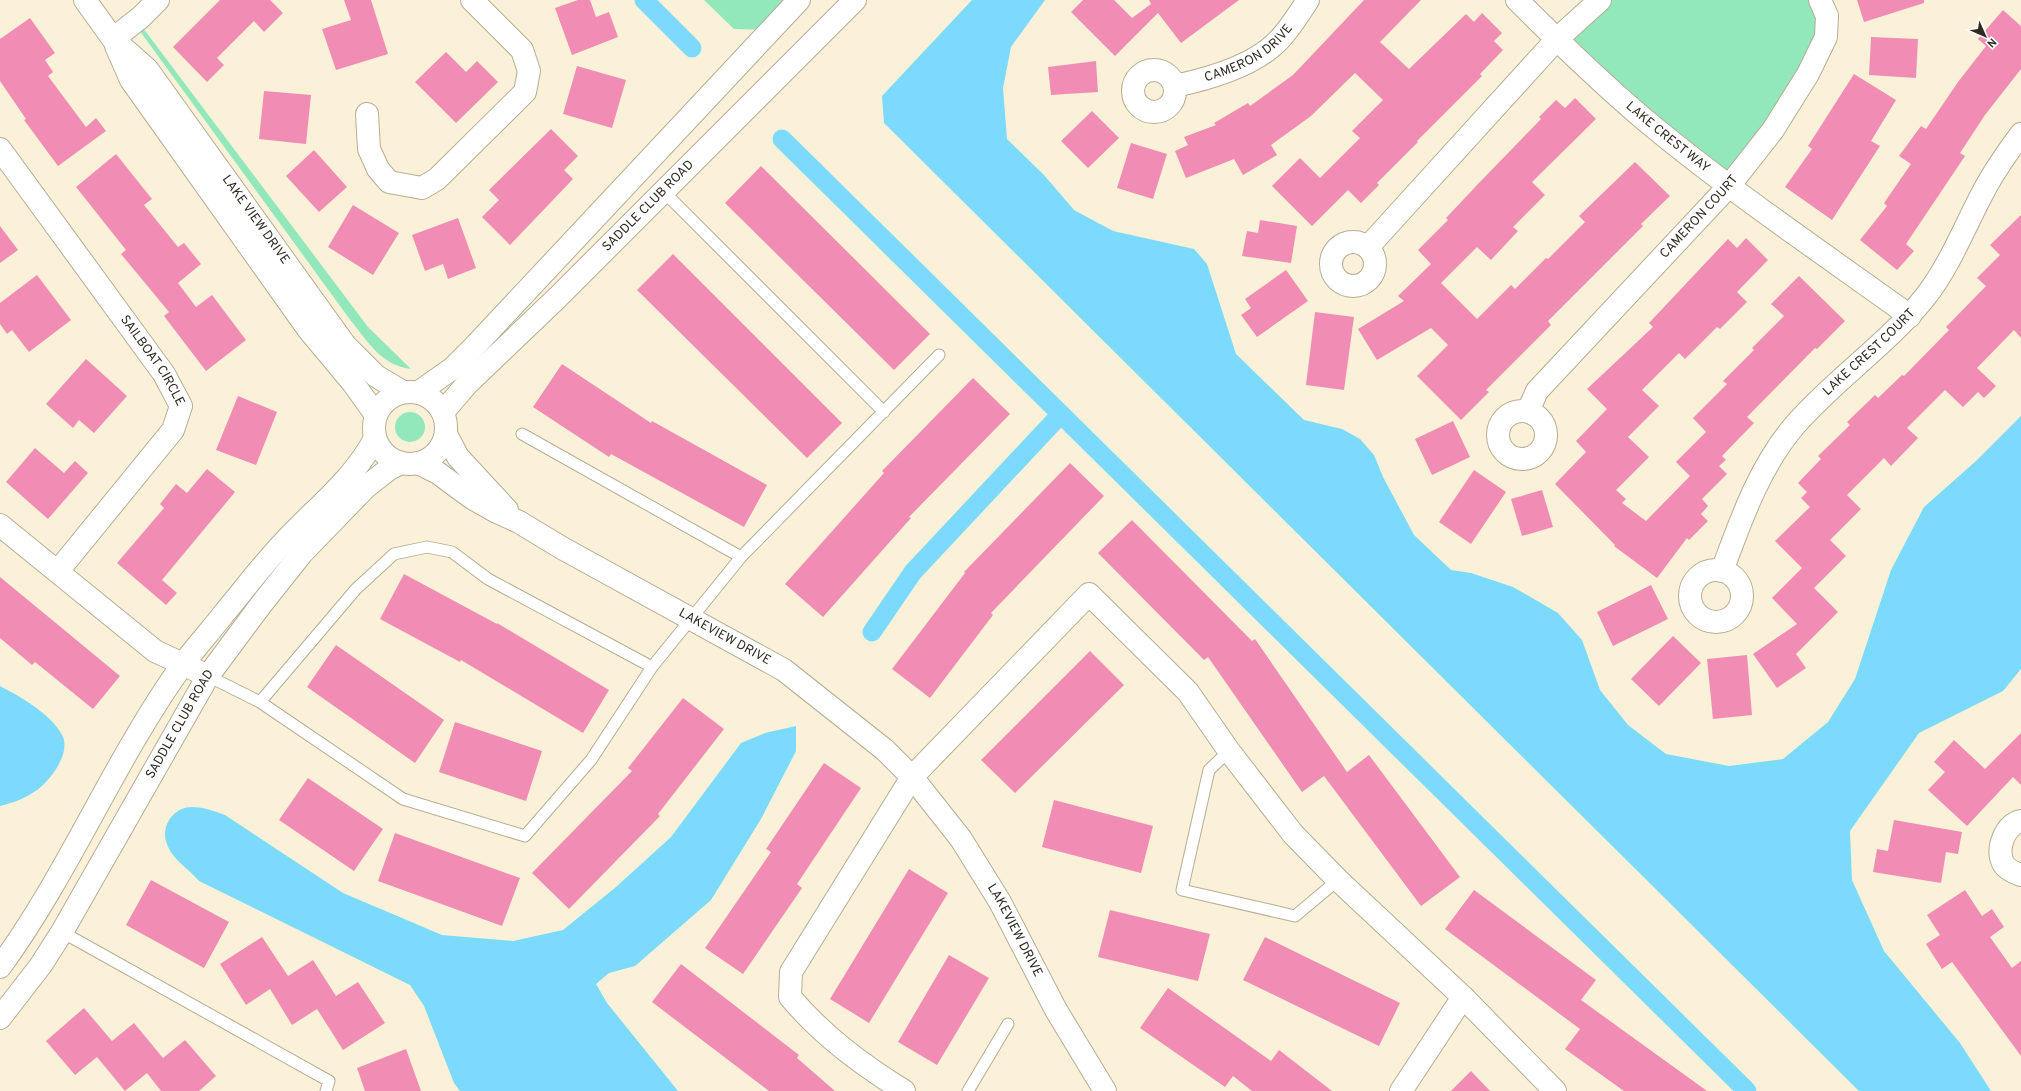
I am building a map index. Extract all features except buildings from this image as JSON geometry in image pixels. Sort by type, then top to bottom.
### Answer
[{"type":"street","name":"LAKE VIEW DRIVE","points":[[85,0],[113,39],[131,80],[308,329],[353,383],[376,415]]},
{"type":"street","points":[[113,39],[141,18],[158,0]]},
{"type":"street","points":[[367,114],[369,149],[378,169],[389,182],[422,188],[436,179],[525,92],[529,71],[522,50],[472,0]]},
{"type":"street","points":[[411,392],[429,396],[438,403],[446,422],[446,434],[437,453],[431,457],[410,463],[390,458],[381,449],[375,438],[374,430],[376,415],[382,404],[392,396],[411,392],[453,368],[474,348],[799,0]]},
{"type":"street","name":"SADDLE CLUB ROAD","points":[[443,412],[466,384],[558,297],[855,0]]},
{"type":"street","name":"CAMERON DRIVE","points":[[1175,86],[1207,79],[1258,56],[1277,42],[1308,0]]},
{"type":"street","name":"LAKE CREST WAY","points":[[1517,0],[1557,40],[1644,119],[1729,186],[1910,316]]},
{"type":"street","points":[[1368,247],[1557,40],[1600,0]]},
{"type":"street","name":"CAMERON COURT","points":[[1528,411],[1537,391],[1729,186],[1773,130],[1808,74],[1826,37],[1827,16],[1820,0]]},
{"type":"street","name":"LAKE VIEW DRIVE","points":[[113,39],[147,69],[345,345],[376,376],[411,392]]},
{"type":"street","name":"LAKE CREST COURT","points":[[1722,571],[1761,476],[1782,442],[1807,412],[1835,384],[1910,316],[1941,275],[1980,196],[2021,134]]},
{"type":"street","name":"SAILBOAT CIRCLE","points":[[0,149],[164,374],[181,406],[173,430],[58,571]]},
{"type":"street","name":"LAKEVIEW DRIVE","points":[[446,434],[458,457],[519,522]]},
{"type":"street","name":"SADDLE CLUB ROAD","points":[[0,967],[20,939],[47,895],[148,718],[183,664],[285,541],[352,472],[367,454],[375,438]]},
{"type":"street","name":"SADDLE CLUB ROAD","points":[[0,1018],[41,965],[62,932],[208,676],[302,553],[366,487],[389,469],[410,463]]},
{"type":"street","name":"LAKEVIEW DRIVE","points":[[410,463],[444,477],[472,498],[519,522],[784,670],[885,750],[912,776],[961,840],[1000,902],[1056,1010],[1105,1091]]},
{"type":"street","points":[[0,525],[155,651],[208,676]]},
{"type":"street","points":[[904,1091],[861,1064],[810,1020],[790,997],[791,972],[912,776],[1089,594],[1188,692],[1229,751],[1293,834],[1338,880],[1463,997],[1555,1091]]},
{"type":"street","points":[[2021,821],[2017,822],[2004,835],[2000,851],[2003,864],[2014,873],[2021,875]]},
{"type":"street","points":[[1400,1091],[1463,997]]},
{"type":"lane","points":[[663,191],[884,412]]},
{"type":"lane","points":[[208,676],[260,702],[404,799],[525,836],[590,760],[652,667],[740,557],[939,355]]},
{"type":"lane","points":[[522,434],[740,557]]},
{"type":"lane","points":[[260,702],[356,589],[394,554],[427,547],[452,552],[488,579],[652,667]]},
{"type":"lane","points":[[1229,751],[1209,770],[1182,890],[1295,916],[1338,880]]},
{"type":"lane","points":[[62,932],[329,1081],[326,1091]]},
{"type":"lane","points":[[968,1091],[1008,1024]]},
{"type":"green space","points":[[704,0],[799,0],[769,30],[734,29]]},
{"type":"green space","points":[[1600,0],[1820,0],[1826,37],[1729,186],[1557,39]]},
{"type":"green space","points":[[137,20],[368,327],[411,369],[392,363],[376,352],[351,321],[134,23]]},
{"type":"green space","points":[[410,412],[420,417],[425,427],[420,437],[410,442],[400,437],[395,427],[400,417]]},
{"type":"water","points":[[972,0],[1045,0],[1011,47],[1003,88],[1007,139],[1044,175],[1074,210],[1113,231],[1194,249],[1207,264],[1236,354],[1304,420],[1342,429],[1360,439],[1374,455],[1383,477],[1414,535],[1451,570],[1471,573],[1513,587],[1558,613],[1582,640],[1600,690],[1628,725],[1666,754],[1729,766],[1783,759],[1828,722],[1855,679],[1891,570],[1924,507],[1976,461],[2021,416],[2021,669],[2003,691],[1919,733],[1850,831],[1852,880],[1884,951],[1960,1043],[1991,1091],[1859,1091],[884,123],[882,96]]},
{"type":"water","points":[[0,686],[35,707],[51,720],[62,735],[64,750],[58,766],[42,786],[24,798],[0,806]]},
{"type":"water","points":[[796,726],[796,751],[761,819],[711,900],[635,966],[609,973],[596,984],[607,1003],[678,1091],[460,1091],[454,1083],[424,1006],[410,985],[199,881],[181,864],[169,849],[165,838],[165,831],[170,819],[179,810],[192,807],[209,810],[225,815],[343,893],[442,935],[513,941],[563,930],[616,887],[671,837],[741,743],[765,733]]},
{"type":"waterway","points":[[644,0],[692,48]]},
{"type":"waterway","points":[[782,139],[1747,1091]]},
{"type":"waterway","points":[[872,632],[913,572],[1061,414]]}]
